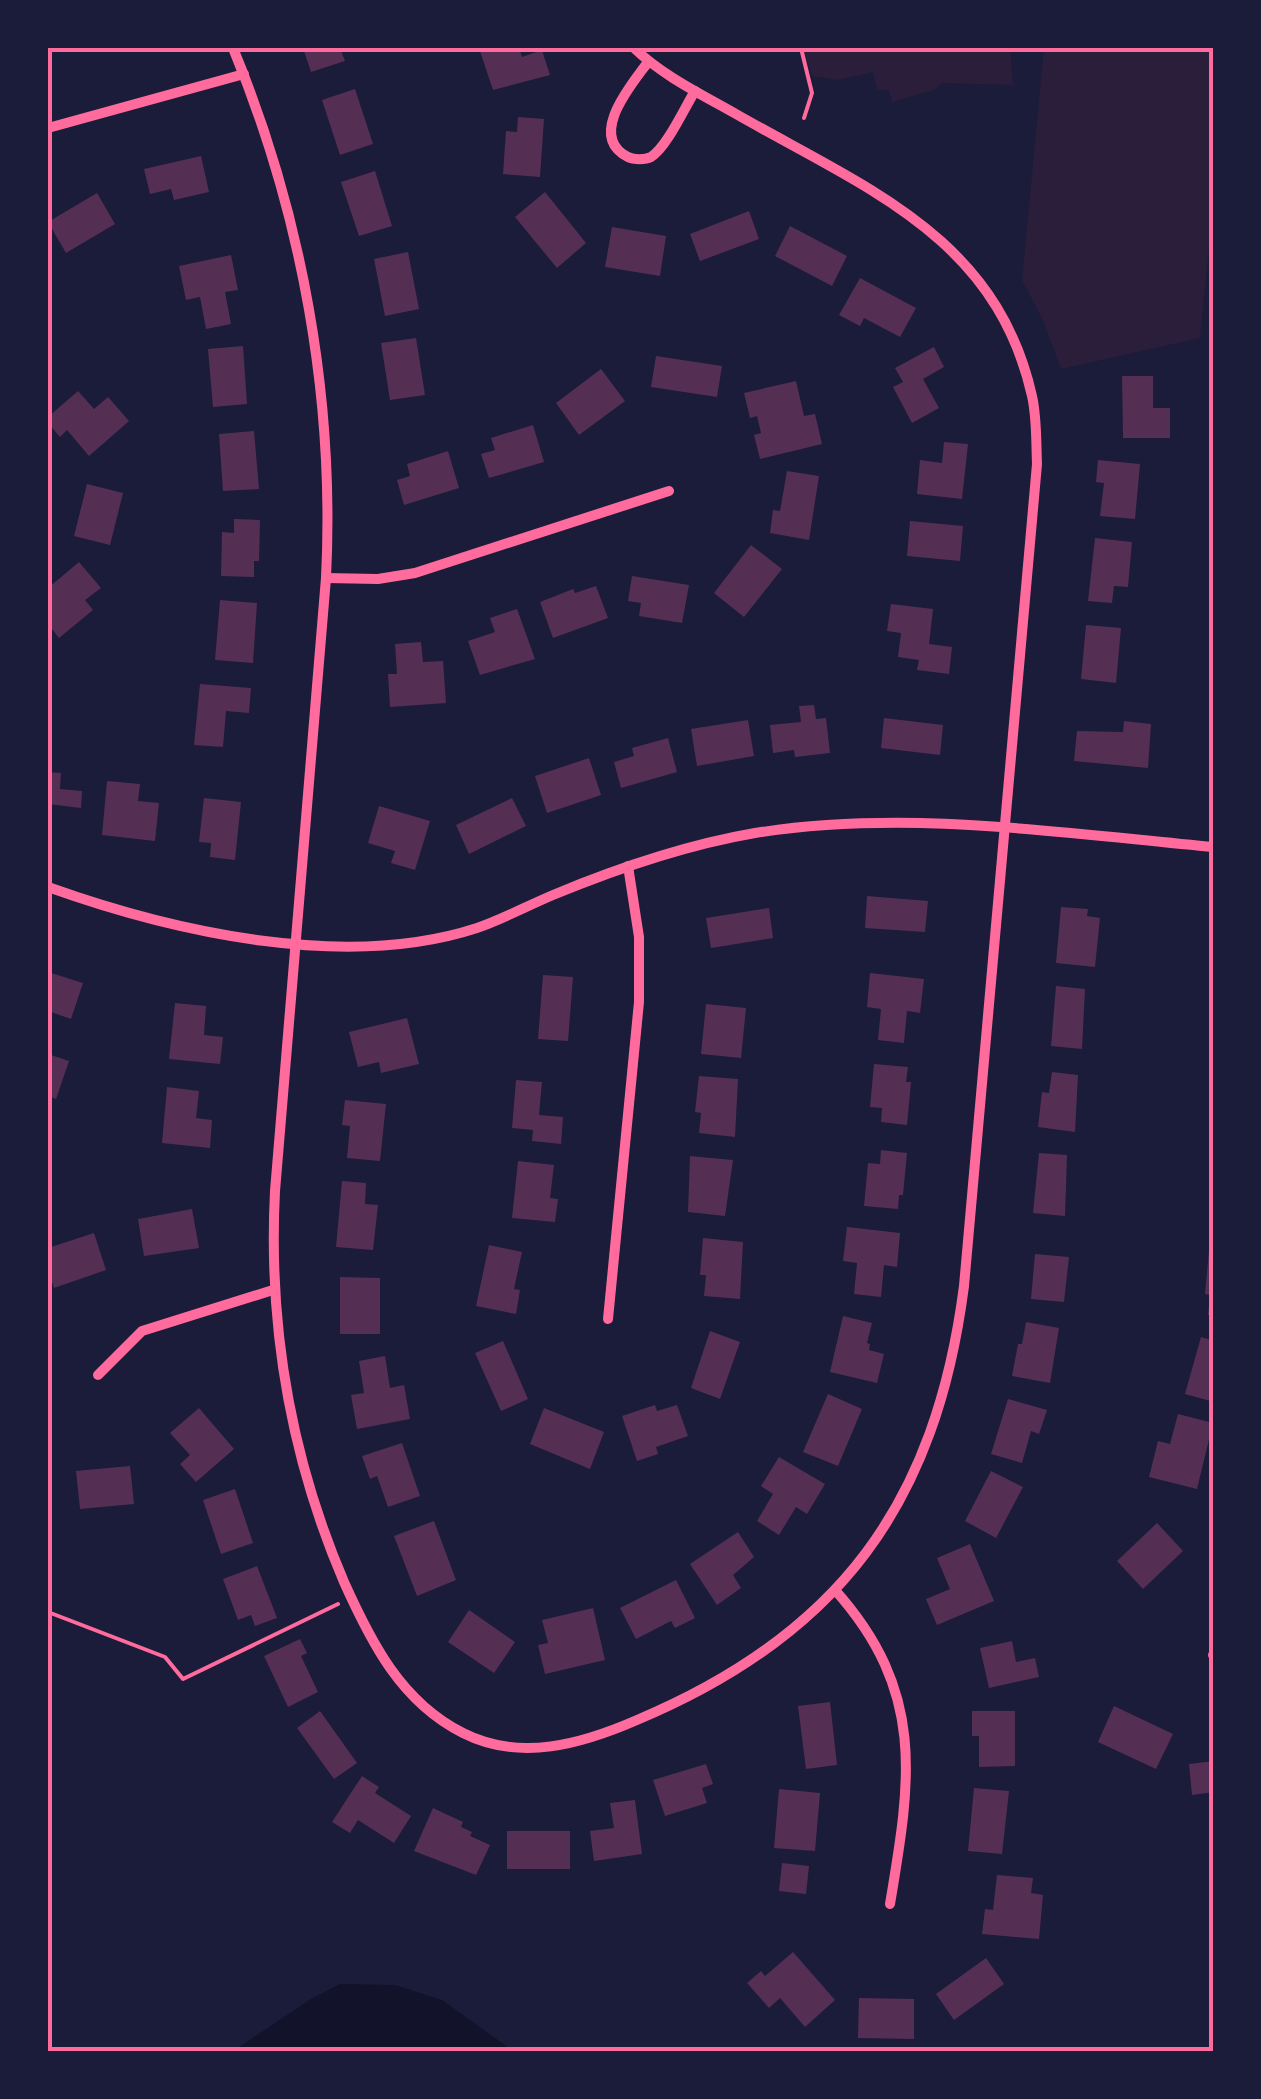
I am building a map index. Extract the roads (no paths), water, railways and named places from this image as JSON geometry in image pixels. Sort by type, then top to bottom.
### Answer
[{"type":"street","points":[[233,48],[290,219],[313,329],[326,456],[326,578],[274,1191],[273,1290],[280,1367],[295,1440],[326,1540],[351,1597],[398,1681],[441,1720],[478,1740],[519,1748],[572,1743],[646,1717],[732,1674],[816,1610],[869,1549],[902,1497],[935,1425],[956,1350],[1037,464],[1033,401],[1021,355],[1006,320],[978,277],[932,231],[897,207],[648,62],[634,48]]},
{"type":"street","points":[[648,62],[613,119],[612,140],[626,156],[638,160],[650,157],[666,139],[695,90]]},
{"type":"street","points":[[48,128],[244,74]]},
{"type":"street","points":[[326,578],[378,579],[414,573],[669,491]]},
{"type":"street","points":[[48,888],[160,921],[242,936],[356,946],[452,935],[504,918],[628,866],[720,840],[832,824],[904,821],[1214,847]]},
{"type":"street","points":[[608,1319],[639,1002],[639,937],[628,866]]},
{"type":"street","points":[[98,1375],[142,1331],[273,1290]]},
{"type":"street","points":[[836,1590],[882,1655],[902,1709],[907,1751],[905,1802],[890,1904]]}]
